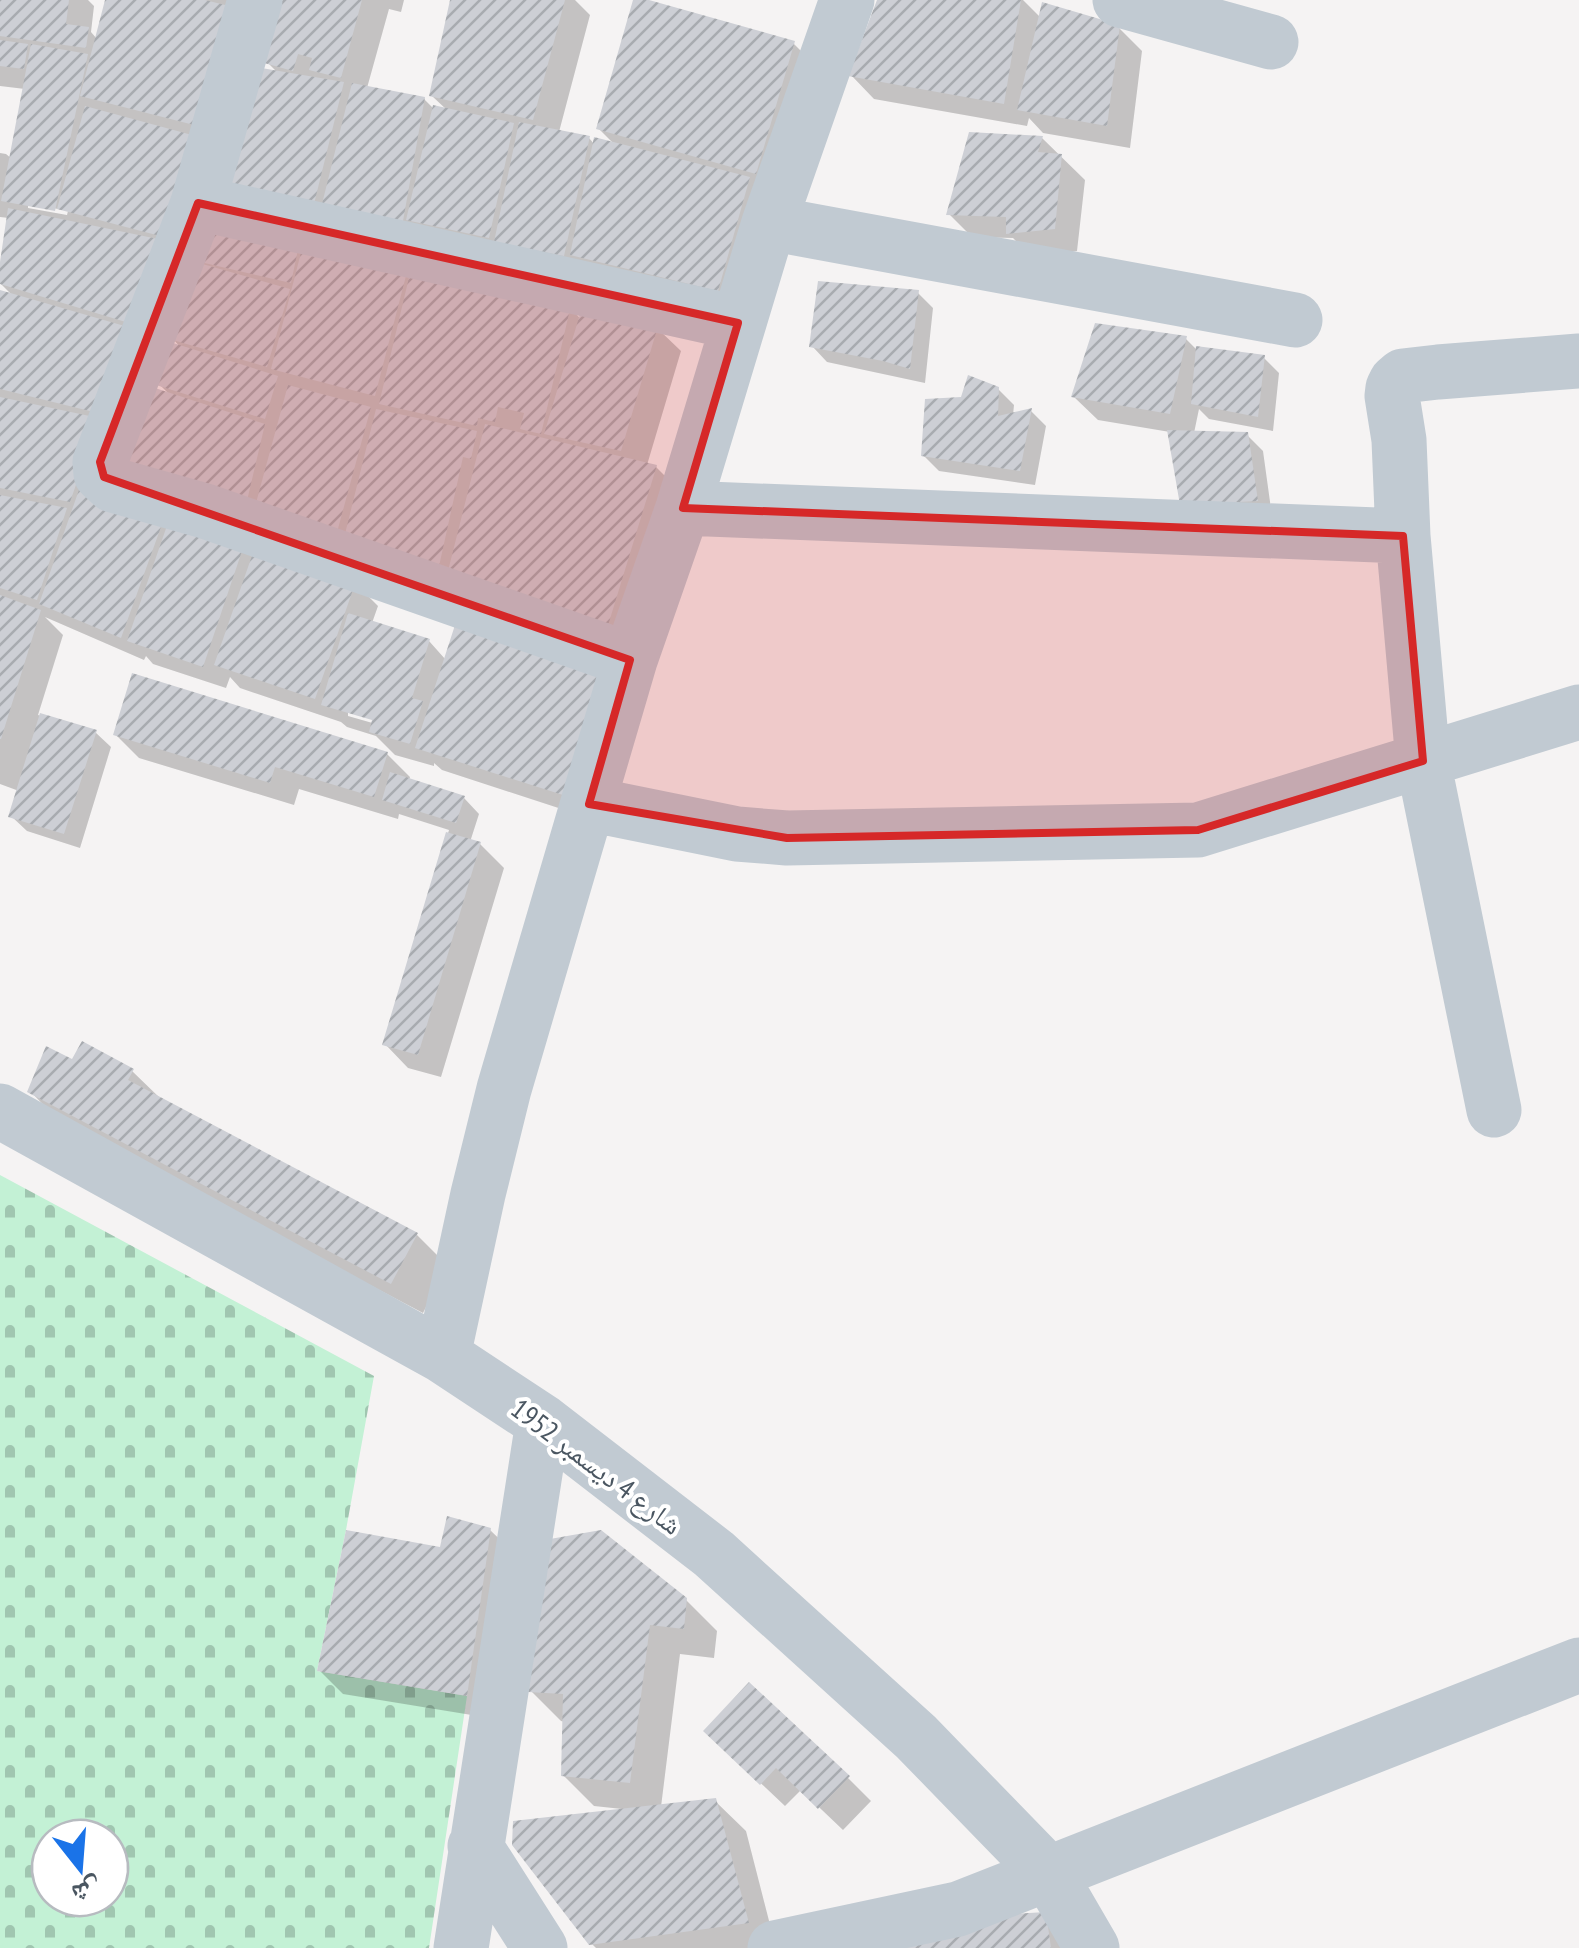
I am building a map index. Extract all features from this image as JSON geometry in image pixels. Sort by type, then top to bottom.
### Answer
[{"type":"street","points":[[256,0],[198,203],[100,462],[104,478],[124,489],[205,510],[630,660]]},
{"type":"street","points":[[442,1356],[504,1089],[630,660],[683,508],[769,223],[847,0]]},
{"type":"street","points":[[1120,0],[1271,42]]},
{"type":"street","points":[[198,203],[738,323]]},
{"type":"street","points":[[769,223],[1296,320]]},
{"type":"street","points":[[1494,1110],[1423,761],[1403,536],[1399,440],[1392,396],[1396,382],[1404,376],[1579,362]]},
{"type":"street","points":[[683,508],[1403,536]]},
{"type":"street","points":[[589,804],[737,834],[787,838],[1198,830],[1579,712]]},
{"type":"street","name":"شارع 4 ديسمبر 1952","points":[[0,1111],[442,1356],[543,1422],[714,1554],[916,1737],[1048,1874],[1092,1948]]},
{"type":"street","points":[[461,1948],[543,1422]]},
{"type":"street","points":[[776,1948],[958,1908],[1579,1665]]},
{"type":"street","points":[[475,1846],[540,1948]]},
{"type":"highlighted area","points":[[198,203],[738,323],[683,508],[1403,536],[1423,761],[1198,830],[787,838],[589,804],[630,660],[104,477],[100,462]]},
{"type":"green space","points":[[0,1175],[374,1376],[317,1671],[467,1696],[429,1948],[0,1948]]},
{"type":"building","points":[[0,0],[69,0],[66,24],[89,27],[86,48],[0,36]]},
{"type":"building","points":[[105,0],[205,0],[229,6],[198,126],[80,96]]},
{"type":"building","points":[[281,0],[362,0],[341,78],[309,70],[312,58],[298,54],[293,71],[264,63]]},
{"type":"building","points":[[450,0],[565,0],[533,120],[429,96]]},
{"type":"building","points":[[633,0],[649,0],[795,41],[756,174],[596,129]]},
{"type":"building","points":[[877,0],[1021,0],[1004,104],[848,76]]},
{"type":"building","points":[[1042,2],[1120,25],[1107,126],[1017,110]]},
{"type":"building","points":[[0,40],[28,44],[24,69],[0,66]]},
{"type":"building","points":[[31,44],[88,54],[55,211],[1,201]]},
{"type":"building","points":[[250,66],[344,82],[314,204],[226,187]]},
{"type":"building","points":[[352,83],[425,97],[403,221],[322,204]]},
{"type":"building","points":[[433,105],[514,123],[489,238],[406,220]]},
{"type":"building","points":[[85,106],[192,135],[164,237],[57,209]]},
{"type":"building","points":[[519,122],[590,136],[564,256],[494,242]]},
{"type":"building","points":[[969,132],[1043,136],[1038,152],[1062,154],[1055,229],[1006,234],[1006,217],[946,215]]},
{"type":"building","points":[[594,137],[750,177],[718,291],[570,255]]},
{"type":"building","points":[[8,208],[158,239],[129,323],[0,284]]},
{"type":"building","points":[[205,219],[300,240],[291,283],[196,261]]},
{"type":"building","points":[[304,241],[408,268],[375,396],[271,369]]},
{"type":"building","points":[[192,261],[290,289],[267,367],[169,339]]},
{"type":"building","points":[[411,269],[571,305],[541,434],[520,429],[524,413],[498,407],[495,422],[478,418],[477,426],[379,404]]},
{"type":"building","points":[[818,281],[919,290],[910,369],[809,347]]},
{"type":"building","points":[[0,290],[128,327],[102,414],[0,389]]},
{"type":"building","points":[[583,304],[658,326],[621,451],[544,434]]},
{"type":"building","points":[[1095,323],[1187,336],[1170,414],[1071,397]]},
{"type":"building","points":[[170,342],[278,376],[265,419],[156,385]]},
{"type":"building","points":[[1196,346],[1265,355],[1258,417],[1191,404]]},
{"type":"building","points":[[968,375],[999,387],[998,416],[1032,408],[1020,471],[921,456],[925,399],[961,397]]},
{"type":"building","points":[[288,385],[371,407],[336,536],[253,514]]},
{"type":"building","points":[[152,387],[265,424],[246,505],[117,469]]},
{"type":"building","points":[[0,397],[99,418],[70,502],[0,488]]},
{"type":"building","points":[[376,409],[477,431],[471,459],[463,457],[436,580],[342,546]]},
{"type":"building","points":[[485,424],[657,465],[606,632],[447,575]]},
{"type":"building","points":[[1167,430],[1248,432],[1258,501],[1180,505]]},
{"type":"building","points":[[80,487],[166,513],[121,638],[39,604]]},
{"type":"building","points":[[0,495],[67,508],[37,600],[0,588]]},
{"type":"building","points":[[171,514],[246,539],[203,667],[127,641]]},
{"type":"building","points":[[255,547],[356,581],[315,699],[214,665]]},
{"type":"building","points":[[0,595],[41,610],[1,739],[0,739]]},
{"type":"building","points":[[348,613],[430,639],[412,698],[423,701],[410,744],[369,732],[372,720],[321,705]]},
{"type":"building","points":[[456,622],[604,670],[563,795],[415,748]]},
{"type":"building","points":[[132,673],[388,752],[374,797],[275,767],[270,783],[113,735]]},
{"type":"building","points":[[40,713],[97,730],[64,834],[8,817]]},
{"type":"building","points":[[390,772],[465,796],[456,823],[382,800]]},
{"type":"building","points":[[446,832],[481,842],[418,1055],[382,1045]]},
{"type":"building","points":[[82,1041],[134,1069],[128,1080],[418,1233],[391,1284],[27,1092],[46,1046],[72,1059]]},
{"type":"building","points":[[447,1516],[491,1528],[467,1696],[317,1671],[346,1530],[440,1547]]},
{"type":"building","points":[[601,1530],[687,1598],[684,1629],[650,1625],[630,1783],[561,1776],[563,1694],[528,1692],[550,1539]]},
{"type":"building","points":[[749,1682],[850,1776],[818,1809],[776,1768],[760,1785],[703,1731]]},
{"type":"building","points":[[716,1798],[749,1923],[589,1945],[512,1845],[513,1821]]},
{"type":"building","points":[[1046,1912],[1051,1948],[906,1948],[905,1920]]}]
